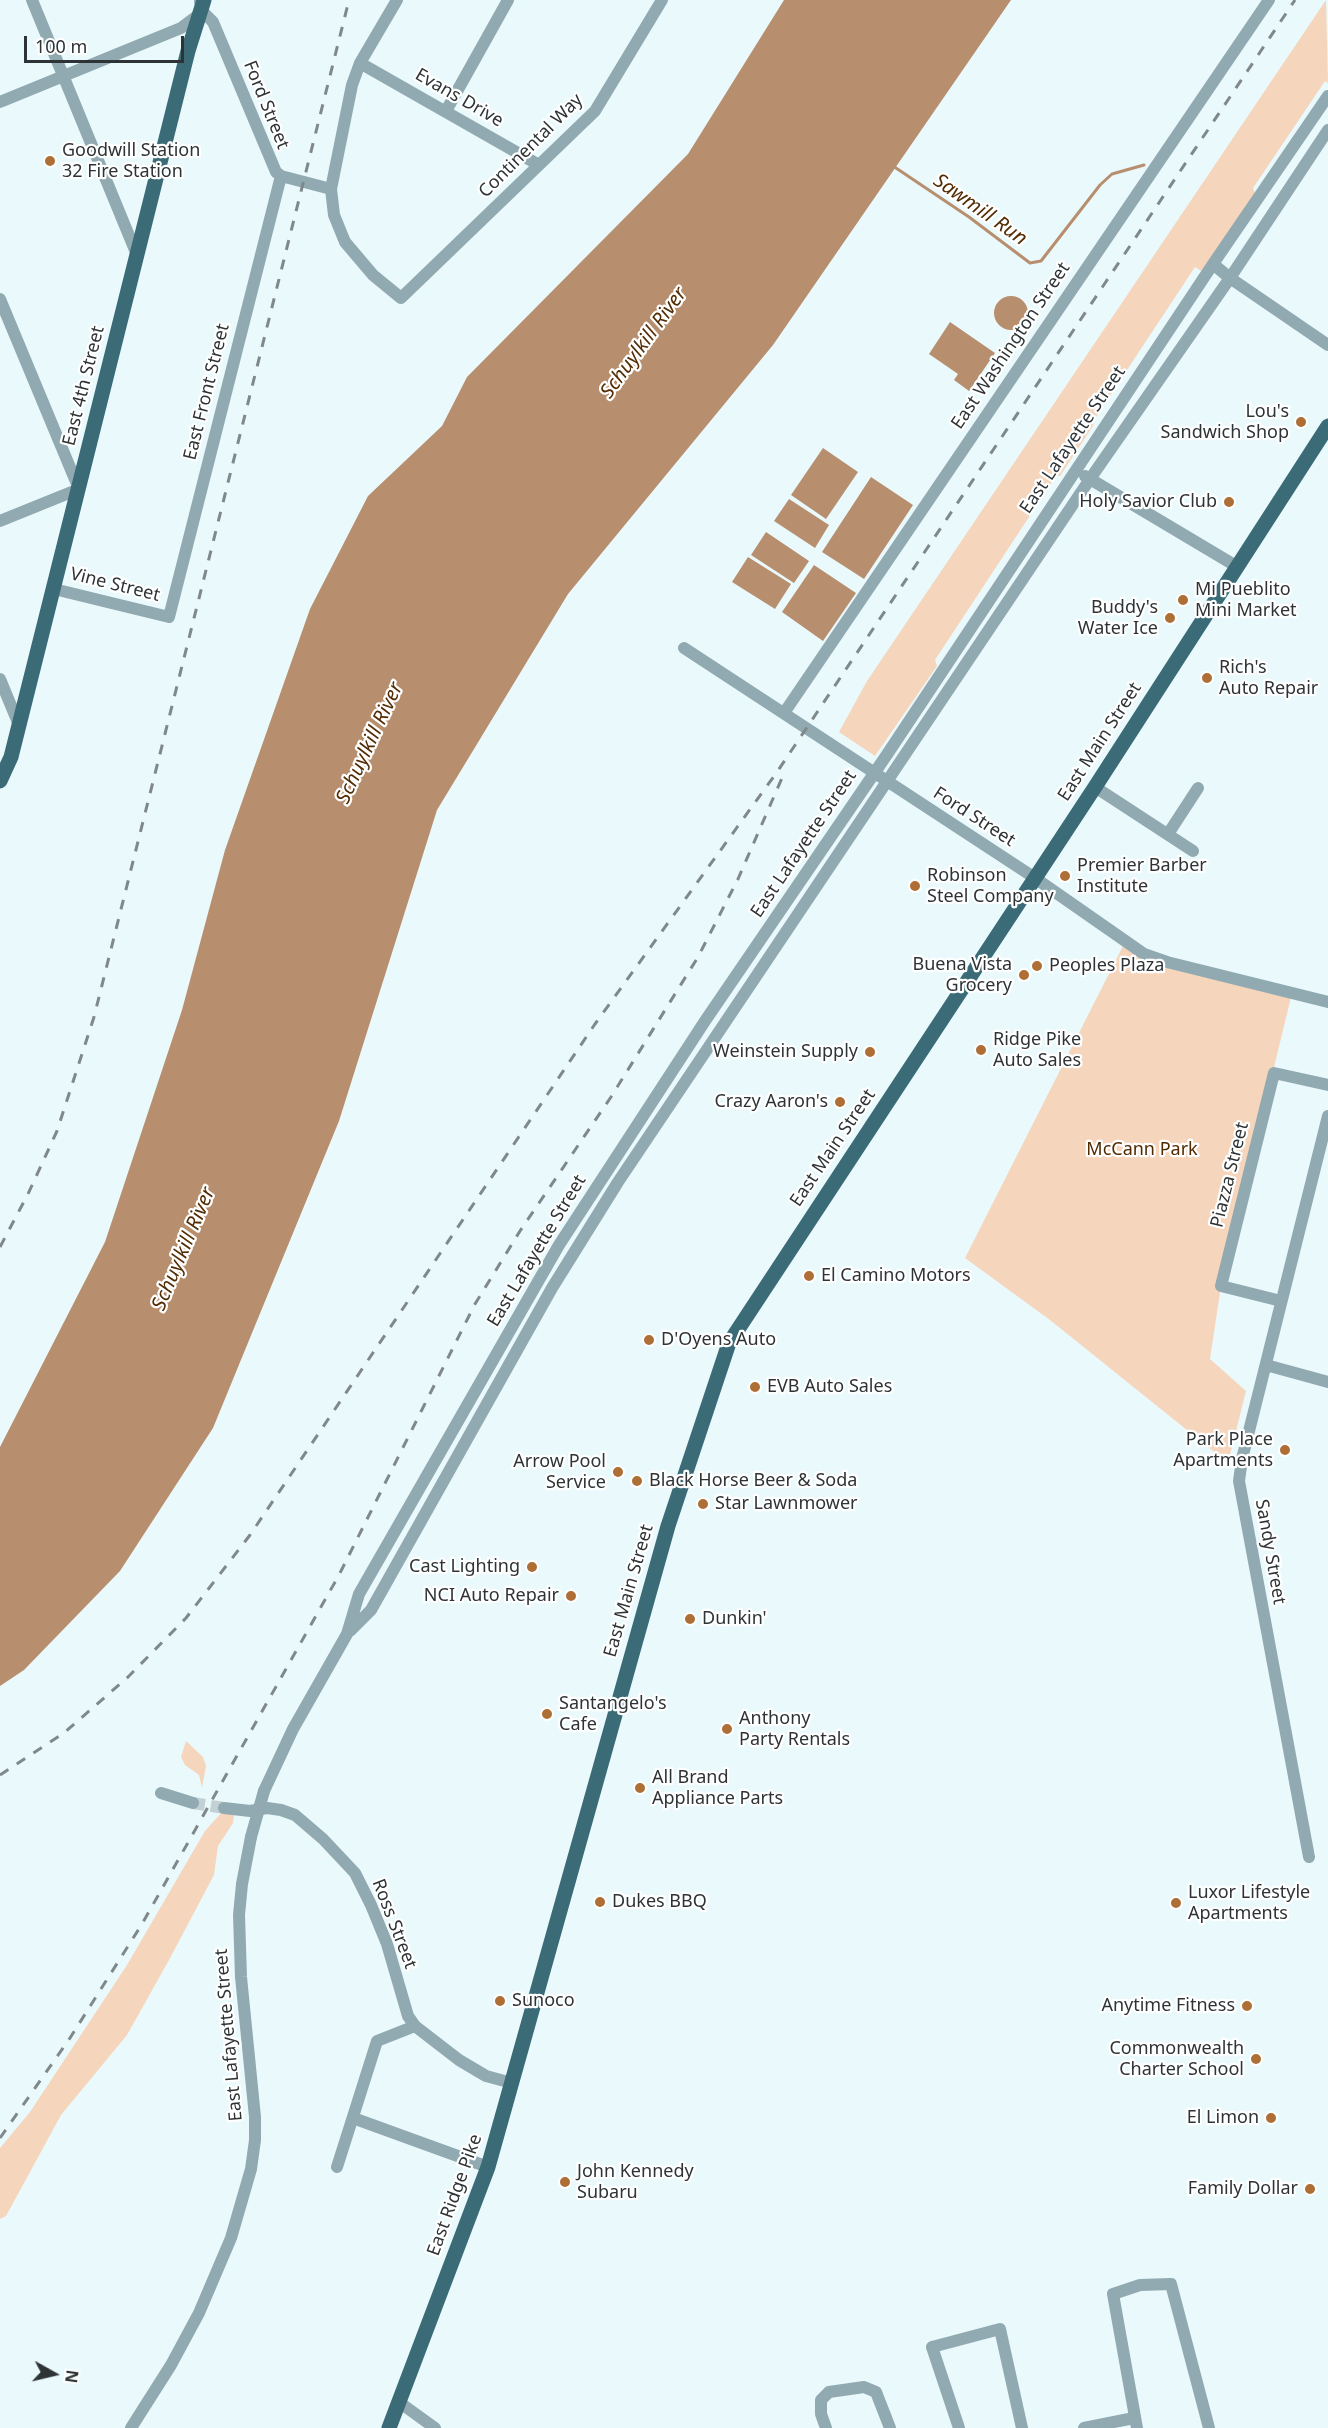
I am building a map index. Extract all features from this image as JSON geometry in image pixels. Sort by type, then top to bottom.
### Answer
[{"type":"main road","name":"East 4th Street","points":[[0,781],[12,757],[202,4]]},
{"type":"main road","name":"East Main Street","points":[[543,1971],[668,1526],[729,1343],[1095,787],[1328,426]]},
{"type":"main road","name":"East Ridge Pike","points":[[389,2428],[488,2167],[543,1971]]},
{"type":"street","points":[[32,0],[137,255]]},
{"type":"street","points":[[331,189],[346,108],[360,63],[397,0]]},
{"type":"street","points":[[446,111],[508,0]]},
{"type":"street","name":"Continental Way","points":[[331,189],[334,215],[345,242],[373,275],[400,298],[595,111],[662,0]]},
{"type":"street","name":"East Washington Street","points":[[784,713],[1269,0]]},
{"type":"street","points":[[0,102],[181,28],[202,4]]},
{"type":"street","name":"Ford Street","points":[[202,4],[213,22],[272,167],[281,176],[331,189]]},
{"type":"street","name":"Evans Drive","points":[[360,63],[539,165]]},
{"type":"street","name":"East Lafayette Street","points":[[131,2428],[171,2365],[199,2313],[231,2238],[251,2169],[255,2117],[241,1977],[239,1916],[242,1884],[251,1837],[264,1791],[293,1730],[347,1634],[359,1594],[559,1245],[705,1022],[1328,96]]},
{"type":"street","name":"East Lafayette Street","points":[[347,1634],[371,1610],[552,1288],[618,1182],[1090,479],[1230,278],[1328,130]]},
{"type":"street","name":"East Front Street","points":[[169,617],[281,176]]},
{"type":"street","points":[[1213,264],[1328,345]]},
{"type":"street","points":[[0,299],[79,489],[0,521]]},
{"type":"street","points":[[1076,469],[1236,566]]},
{"type":"street","name":"Vine Street","points":[[54,589],[169,617]]},
{"type":"street","name":"Ford Street","points":[[684,648],[1035,878],[1144,954],[1328,1002]]},
{"type":"street","points":[[0,679],[19,725]]},
{"type":"street","points":[[1095,787],[1193,851]]},
{"type":"street","points":[[1168,834],[1198,788]]},
{"type":"street","name":"Piazza Street","points":[[1281,1301],[1221,1286],[1274,1072],[1328,1085]]},
{"type":"street","name":"Sandy Street","points":[[1309,1857],[1239,1481],[1242,1459],[1328,1116]]},
{"type":"street","points":[[1266,1365],[1328,1383]]},
{"type":"street","points":[[161,1793],[193,1803]]},
{"type":"street","name":"Ross Street","points":[[224,1808],[250,1811],[267,1808],[295,1815],[340,1856],[354,1873],[371,1905],[387,1944],[408,2016],[416,2026],[459,2060],[486,2076],[512,2083]]},
{"type":"street","points":[[337,2167],[377,2041],[416,2026]]},
{"type":"street","points":[[353,2118],[488,2167]]},
{"type":"street","points":[[1084,2428],[1136,2423],[1113,2294],[1140,2285],[1171,2284],[1209,2428]]},
{"type":"street","points":[[959,2428],[932,2347],[1000,2329],[1022,2428]]},
{"type":"street","points":[[826,2428],[821,2414],[821,2400],[829,2392],[864,2387],[876,2392],[890,2428]]},
{"type":"street","points":[[399,2402],[435,2428]]},
{"type":"green space","points":[[1326,0],[1328,83],[1325,81],[1253,188],[1255,193],[1203,272],[1195,267],[1094,420],[1093,426],[1060,476],[1056,476],[935,660],[937,666],[875,756],[839,732],[867,681]]},
{"type":"green space","name":"McCann Park","points":[[1125,942],[1144,954],[1292,993],[1221,1286],[1210,1359],[1246,1391],[1228,1463],[1050,1320],[965,1258]]},
{"type":"green space","points":[[186,1741],[203,1757],[206,1766],[202,1788],[199,1775],[185,1765],[181,1757]]},
{"type":"green space","points":[[222,1812],[234,1814],[233,1823],[218,1846],[214,1875],[169,1960],[127,2035],[61,2115],[6,2216],[0,2219],[0,2148],[30,2112],[127,1965],[205,1831]]},
{"type":"water","name":"Schuylkill River","points":[[784,0],[1011,0],[773,345],[568,594],[437,810],[339,1121],[213,1428],[120,1571],[24,1670],[0,1686],[0,1447],[105,1242],[182,1010],[225,850],[310,609],[368,496],[442,426],[467,377],[688,154]]},
{"type":"water","points":[[1011,296],[1023,301],[1028,313],[1023,325],[1011,330],[999,325],[994,313],[999,301]]},
{"type":"water","points":[[950,322],[995,353],[969,391],[954,380],[958,374],[929,354]]},
{"type":"water","points":[[823,448],[858,472],[826,519],[791,495]]},
{"type":"water","points":[[871,477],[913,505],[864,579],[822,552]]},
{"type":"water","points":[[789,499],[829,525],[815,548],[774,521]]},
{"type":"water","points":[[766,532],[809,561],[794,583],[751,555]]},
{"type":"water","points":[[748,557],[791,584],[775,609],[732,582]]},
{"type":"water","points":[[814,565],[856,593],[823,641],[782,612]]},
{"type":"waterway","name":"Sawmill Run","points":[[893,166],[969,217],[1030,263],[1041,261],[1100,185],[1112,174],[1144,165]]},
{"type":"tunnel","points":[[193,1803],[224,1808]]},
{"type":"railway","points":[[0,1247],[57,1131],[94,1017],[349,0]]},
{"type":"railway","points":[[0,1775],[64,1733],[128,1677],[186,1618],[250,1535],[595,1024],[777,772],[1295,0]]},
{"type":"railway","points":[[0,2138],[70,2038],[142,1924],[339,1575],[475,1304],[520,1231],[611,1097],[698,957],[738,879],[782,778]]},
{"type":"place","name":"Goodwill Station 32 Fire Station","points":[[50,161]]},
{"type":"place","name":"Lou's Sandwich Shop","points":[[1301,422]]},
{"type":"place","name":"Holy Savior Club","points":[[1229,502]]},
{"type":"place","name":"Mi Pueblito Mini Market","points":[[1183,600]]},
{"type":"place","name":"Buddy's Water Ice","points":[[1170,618]]},
{"type":"place","name":"Rich's Auto Repair","points":[[1207,678]]},
{"type":"place","name":"Premier Barber Institute","points":[[1065,876]]},
{"type":"place","name":"Robinson Steel Company","points":[[915,886]]},
{"type":"place","name":"Peoples Plaza","points":[[1037,966]]},
{"type":"place","name":"Buena Vista Grocery","points":[[1024,975]]},
{"type":"place","name":"Ridge Pike Auto Sales","points":[[981,1050]]},
{"type":"place","name":"Weinstein Supply","points":[[870,1052]]},
{"type":"place","name":"Crazy Aaron's","points":[[840,1102]]},
{"type":"place","name":"El Camino Motors","points":[[809,1276]]},
{"type":"place","name":"D'Oyens Auto","points":[[649,1340]]},
{"type":"place","name":"EVB Auto Sales","points":[[755,1387]]},
{"type":"place","name":"Park Place Apartments","points":[[1285,1450]]},
{"type":"place","name":"Arrow Pool Service","points":[[618,1472]]},
{"type":"place","name":"Black Horse Beer & Soda","points":[[637,1481]]},
{"type":"place","name":"Star Lawnmower","points":[[703,1504]]},
{"type":"place","name":"Cast Lighting","points":[[532,1567]]},
{"type":"place","name":"NCI Auto Repair","points":[[571,1596]]},
{"type":"place","name":"Dunkin'","points":[[690,1619]]},
{"type":"place","name":"Santangelo's Cafe","points":[[547,1714]]},
{"type":"place","name":"Anthony Party Rentals","points":[[727,1729]]},
{"type":"place","name":"All Brand Appliance Parts","points":[[640,1788]]},
{"type":"place","name":"Dukes BBQ","points":[[600,1902]]},
{"type":"place","name":"Luxor Lifestyle Apartments","points":[[1176,1903]]},
{"type":"place","name":"Sunoco","points":[[500,2001]]},
{"type":"place","name":"Anytime Fitness","points":[[1247,2006]]},
{"type":"place","name":"Commonwealth Charter School","points":[[1256,2059]]},
{"type":"place","name":"El Limon","points":[[1271,2118]]},
{"type":"place","name":"John Kennedy Subaru","points":[[565,2182]]},
{"type":"place","name":"Family Dollar","points":[[1310,2189]]}]
